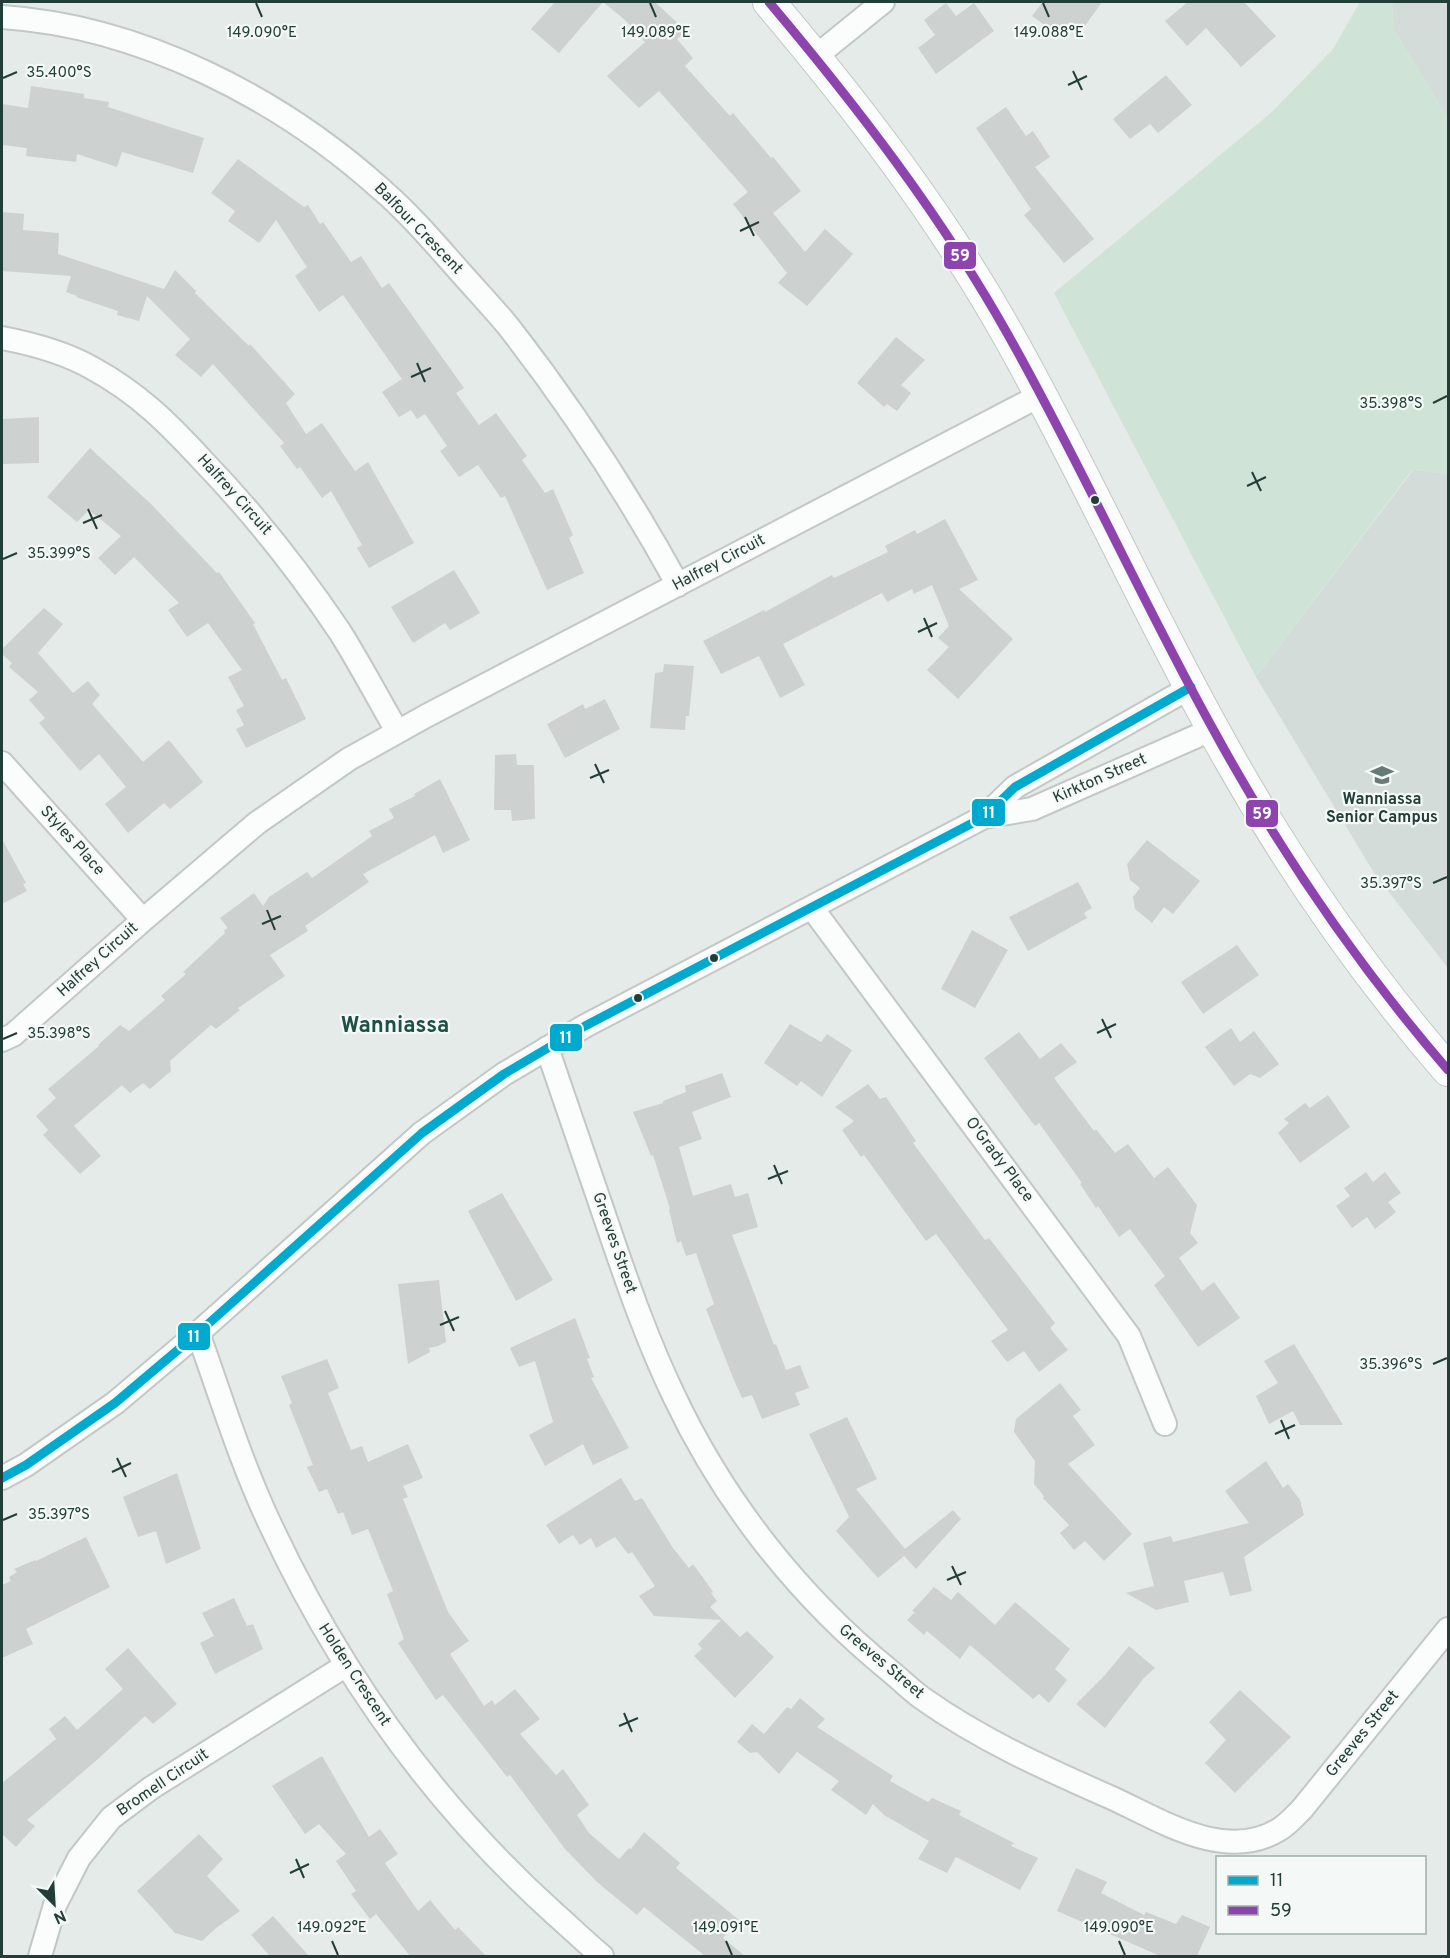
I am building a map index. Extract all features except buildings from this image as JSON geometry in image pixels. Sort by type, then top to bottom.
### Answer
[{"type":"street","points":[[769,2],[895,159],[946,235],[1006,331],[1041,395],[1212,729],[1242,779],[1316,897],[1416,1033],[1449,1070]]},
{"type":"street","points":[[815,57],[882,2]]},
{"type":"street","name":"Balfour Crescent","points":[[2,17],[53,23],[130,42],[206,72],[288,118],[315,136],[382,190],[425,232],[507,324],[580,424],[647,529],[678,585]]},
{"type":"street","name":"Halfrey Circuit","points":[[2,338],[39,346],[91,367],[140,398],[162,418],[239,498],[274,541],[340,633],[397,731]]},
{"type":"street","name":"Halfrey Circuit","points":[[2,1040],[13,1035],[257,823],[349,759],[397,731],[1041,395]]},
{"type":"street","name":"Kirkton Street","points":[[2,1478],[26,1465],[115,1403],[198,1333],[422,1133],[504,1074],[547,1048],[984,817],[1015,787],[1191,687]]},
{"type":"street","name":"Kirkton Street","points":[[984,817],[1032,809],[1212,729]]},
{"type":"street","name":"Styles Place","points":[[2,763],[143,920]]},
{"type":"street","name":"O'Grady Place","points":[[812,908],[1129,1336],[1165,1424]]},
{"type":"street","name":"Greeves Street","points":[[547,1048],[638,1313],[673,1395],[694,1435],[741,1511],[809,1596],[855,1643],[921,1697],[991,1742],[1028,1761],[1195,1836],[1225,1842],[1254,1840],[1281,1829],[1302,1809],[1449,1629]]},
{"type":"street","name":"Holden Crescent","points":[[198,1333],[269,1523],[345,1666],[376,1712],[443,1799],[516,1880],[602,1956]]},
{"type":"street","name":"Bromell Circuit","points":[[45,1956],[55,1905],[79,1858],[111,1818],[151,1788],[345,1666]]},
{"type":"shaded area","points":[[1394,2],[1448,2],[1448,119],[1394,30],[1392,6]]},
{"type":"shaded area","name":"Wanniassa Senior Campus","points":[[1413,470],[1448,474],[1448,968],[1374,873],[1256,677]]},
{"type":"green space","points":[[1360,2],[1394,2],[1392,6],[1394,30],[1448,119],[1448,474],[1412,470],[1256,677],[1054,293],[1272,112],[1333,49]]},
{"type":"transit line","name":"59","points":[[769,2],[865,121],[954,246],[1034,382],[1186,680],[1238,774],[1321,906],[1383,990],[1448,1070]]},
{"type":"transit line","name":"11","points":[[2,1478],[26,1465],[115,1403],[198,1333],[422,1133],[504,1074],[585,1026],[984,817],[1015,787],[1191,687]]},
{"type":"place","name":"Wanniassa Senior Campus","points":[[1382,775]]},
{"type":"district","name":"Wanniassa","points":[[395,1026]]}]
